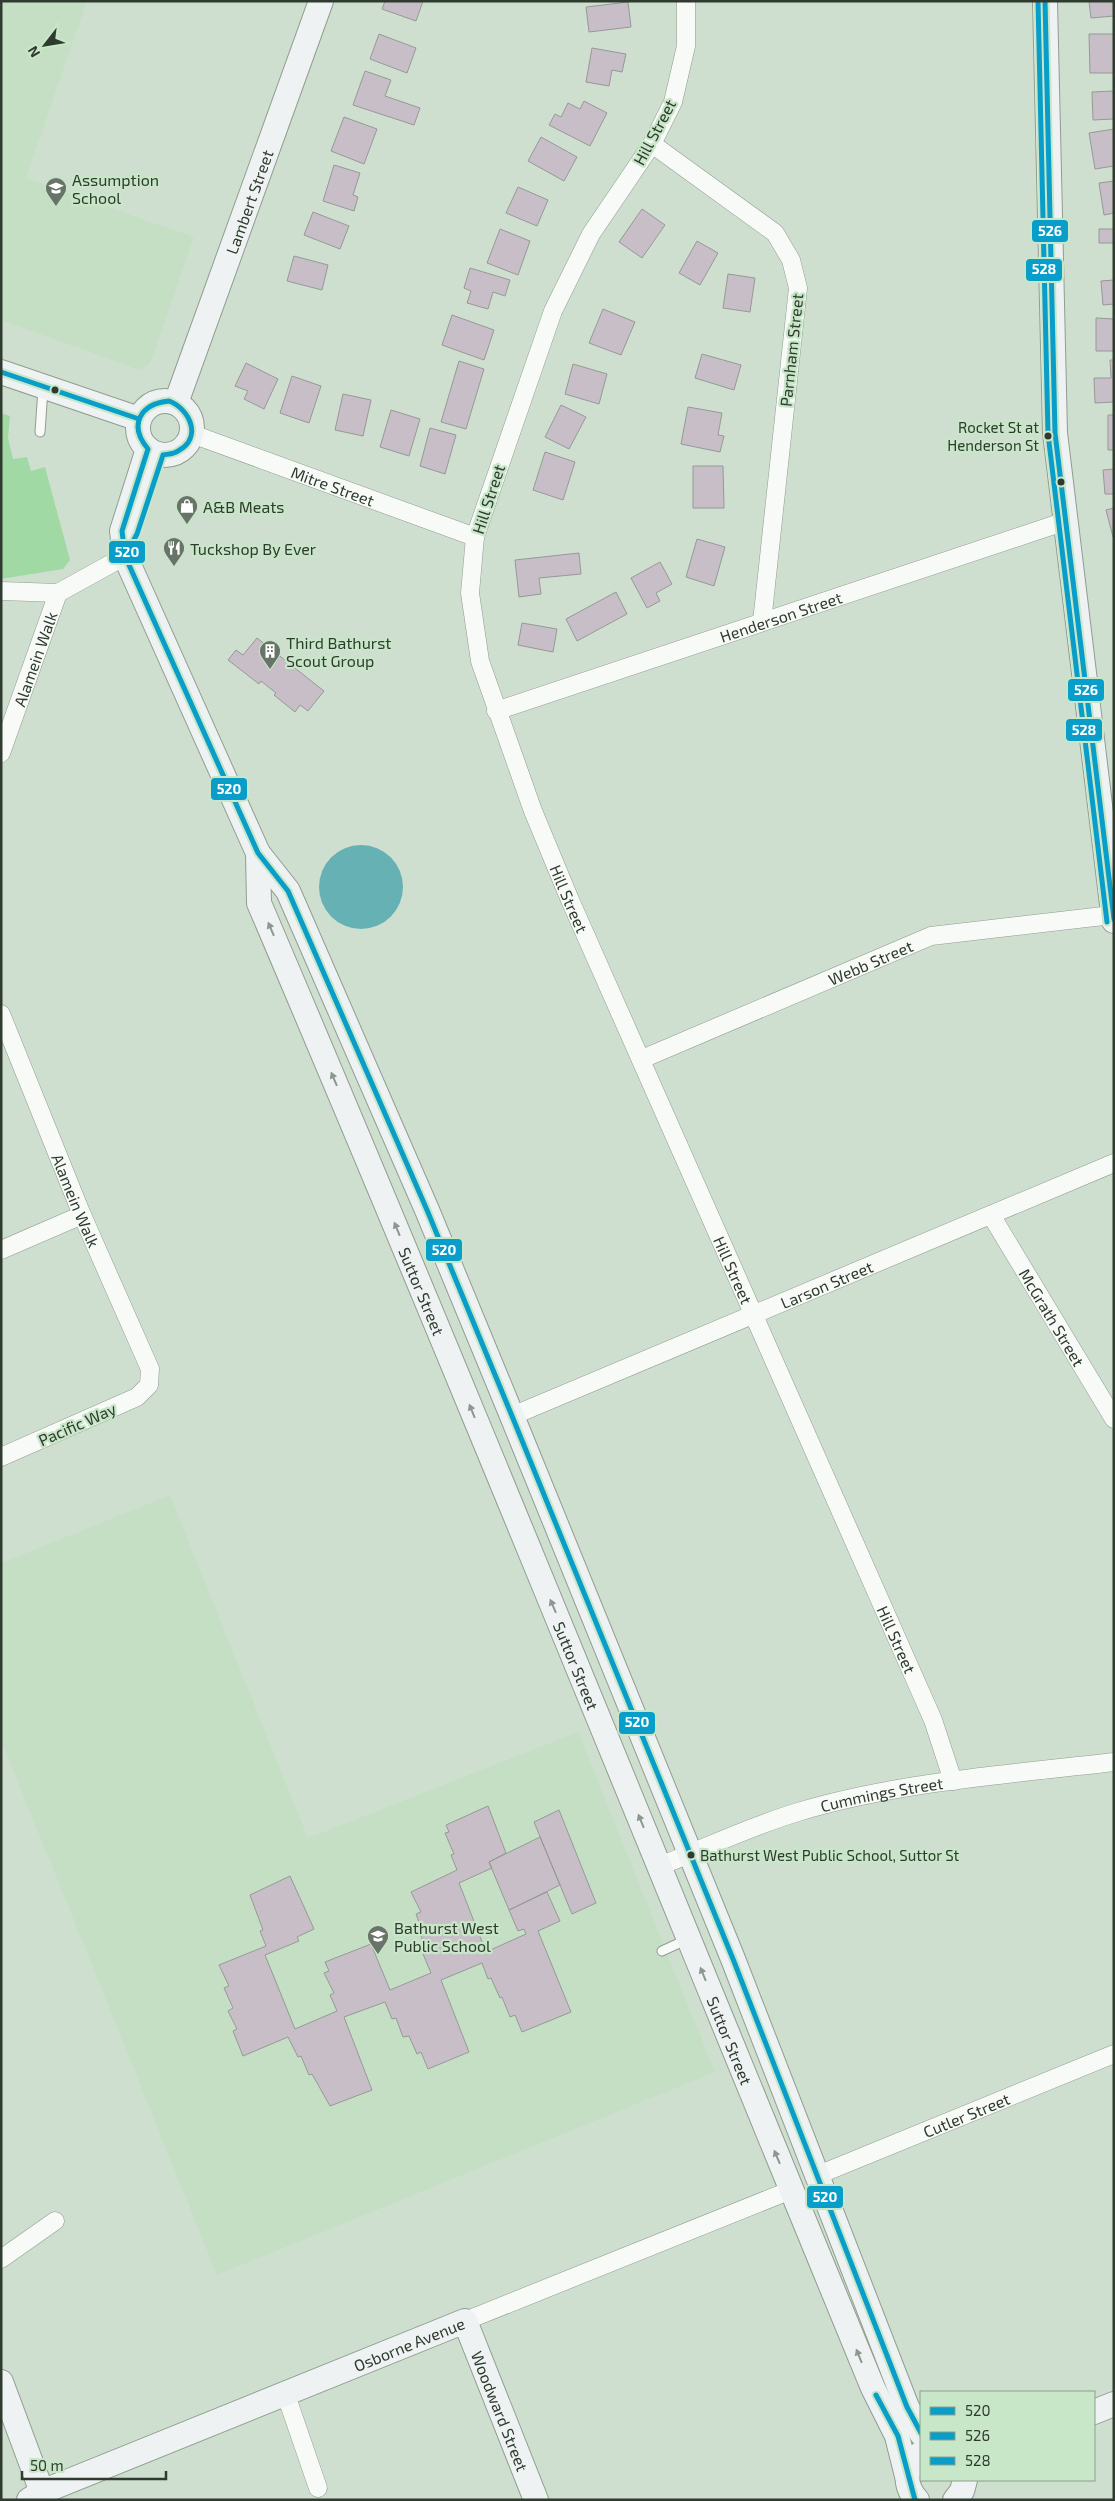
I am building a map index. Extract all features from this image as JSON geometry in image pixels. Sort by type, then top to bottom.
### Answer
[{"type":"main road","name":"Lambert Street","points":[[176,403],[321,1]]},
{"type":"main road","points":[[1045,1],[1055,433],[1113,918]]},
{"type":"main road","points":[[1,372],[139,420]]},
{"type":"main road","points":[[158,401],[176,403],[190,416],[192,434],[184,447],[178,452],[156,452],[139,436],[139,420],[143,411],[158,401]]},
{"type":"main road","name":"Suttor Street","points":[[156,452],[122,531],[125,556],[258,853],[288,892],[427,1210],[690,1854],[818,2174],[907,2407],[920,2431]]},
{"type":"main road","name":"Suttor Street","points":[[258,853],[259,903],[604,1726],[688,1939],[873,2388],[897,2436],[913,2493]]},
{"type":"main road","name":"Osborne Avenue","points":[[35,2496],[465,2321]]},
{"type":"main road","name":"Woodward Street","points":[[465,2321],[536,2500]]},
{"type":"main road","points":[[1,2382],[35,2496]]},
{"type":"main road","points":[[1095,2412],[1114,2404]]},
{"type":"main road","points":[[913,2493],[912,2463],[920,2454]]},
{"type":"main road","points":[[956,2500],[962,2491],[965,2481]]},
{"type":"street","name":"Hill Street","points":[[686,1],[686,46],[673,102],[652,144],[591,234],[553,311],[475,537],[470,593],[480,661],[496,711],[536,820],[933,1720],[953,1781]]},
{"type":"street","name":"Parnham Street","points":[[652,144],[775,233],[790,260],[798,288],[762,622]]},
{"type":"street","name":"Mitre Street","points":[[192,434],[475,537]]},
{"type":"street","name":"Henderson Street","points":[[496,711],[1066,521]]},
{"type":"street","points":[[1,591],[58,593],[125,556]]},
{"type":"street","name":"Alamein Walk","points":[[1,753],[58,593]]},
{"type":"street","name":"Webb Street","points":[[642,1059],[931,936],[1113,918]]},
{"type":"street","name":"Alamein Walk","points":[[1,1014],[82,1215],[150,1369],[149,1385]]},
{"type":"street","name":"Larson Street","points":[[512,1416],[1114,1163]]},
{"type":"street","points":[[1,1250],[82,1215]]},
{"type":"street","name":"McGrath Street","points":[[991,1215],[1114,1419]]},
{"type":"street","name":"Pacific Way","points":[[1,1457],[137,1397],[149,1385]]},
{"type":"street","name":"Cummings Street","points":[[660,1866],[799,1811],[850,1798],[953,1781],[1114,1762]]},
{"type":"street","name":"Cutler Street","points":[[818,2174],[1114,2054]]},
{"type":"street","name":"Osborne Avenue","points":[[465,2321],[791,2190]]},
{"type":"street","points":[[1,2259],[55,2221]]},
{"type":"street","points":[[286,2394],[318,2488]]},
{"type":"lane","points":[[40,432],[43,386]]},
{"type":"lane","points":[[662,1951],[688,1939]]},
{"type":"shaded area","name":"Assumption School","points":[[1,1],[87,1],[26,178],[194,237],[150,364],[139,370],[1,320]]},
{"type":"shaded area","name":"Bathurst West Public School","points":[[170,1495],[308,1838],[578,1732],[715,2072],[217,2275],[1,1740],[1,1563]]},
{"type":"green space","points":[[1,413],[10,416],[8,438],[13,459],[27,457],[31,471],[45,467],[70,560],[63,569],[1,579]]},
{"type":"water","points":[[361,845],[377,848],[391,857],[400,871],[403,887],[400,903],[391,917],[377,926],[361,929],[345,926],[331,917],[322,903],[319,887],[322,871],[331,857],[345,848]]},
{"type":"building","points":[[385,1],[423,1],[416,21],[382,9]]},
{"type":"building","points":[[1089,1],[1114,1],[1114,16],[1091,18]]},
{"type":"building","points":[[628,2],[631,27],[589,32],[586,7]]},
{"type":"building","points":[[379,34],[416,48],[407,73],[370,59]]},
{"type":"building","points":[[1089,34],[1114,34],[1114,73],[1090,73]]},
{"type":"building","points":[[592,48],[626,54],[622,72],[612,70],[609,86],[586,82]]},
{"type":"building","points":[[365,71],[391,80],[385,96],[420,108],[414,125],[353,105]]},
{"type":"building","points":[[1114,91],[1114,119],[1093,120],[1092,92]]},
{"type":"building","points":[[584,101],[607,113],[590,146],[549,125],[555,114],[561,117],[568,103],[580,109]]},
{"type":"building","points":[[344,117],[377,129],[364,164],[331,151]]},
{"type":"building","points":[[1114,129],[1114,166],[1095,169],[1089,133]]},
{"type":"building","points":[[541,137],[577,157],[564,181],[528,161]]},
{"type":"building","points":[[334,165],[360,173],[353,195],[358,197],[354,211],[323,201]]},
{"type":"building","points":[[1114,181],[1114,213],[1104,215],[1099,183]]},
{"type":"building","points":[[518,187],[548,200],[537,226],[506,213]]},
{"type":"building","points":[[642,209],[665,225],[642,258],[619,242]]},
{"type":"building","points":[[313,212],[349,226],[340,249],[304,235]]},
{"type":"building","points":[[500,229],[530,241],[518,275],[487,263]]},
{"type":"building","points":[[1099,229],[1114,229],[1114,243],[1099,243]]},
{"type":"building","points":[[697,241],[718,253],[700,285],[679,273]]},
{"type":"building","points":[[294,256],[328,265],[322,290],[287,281]]},
{"type":"building","points":[[470,268],[510,280],[505,296],[493,292],[488,309],[467,303],[471,291],[464,288]]},
{"type":"building","points":[[728,274],[755,278],[750,312],[723,308]]},
{"type":"building","points":[[1114,280],[1114,304],[1103,305],[1101,281]]},
{"type":"building","points":[[603,309],[635,322],[621,355],[589,343]]},
{"type":"building","points":[[452,315],[494,330],[484,360],[442,345]]},
{"type":"building","points":[[1096,318],[1114,319],[1114,351],[1096,351]]},
{"type":"building","points":[[702,354],[741,365],[734,390],[695,378]]},
{"type":"building","points":[[1110,360],[1114,360],[1114,402],[1095,403],[1094,378],[1111,378]]},
{"type":"building","points":[[459,361],[484,369],[466,429],[441,422]]},
{"type":"building","points":[[246,363],[278,379],[264,409],[244,399],[248,391],[235,386]]},
{"type":"building","points":[[573,364],[607,374],[599,404],[565,394]]},
{"type":"building","points":[[292,376],[321,386],[309,423],[280,413]]},
{"type":"building","points":[[343,394],[371,400],[363,436],[335,430]]},
{"type":"building","points":[[561,405],[586,417],[569,449],[545,437]]},
{"type":"building","points":[[688,407],[722,413],[718,435],[724,436],[720,452],[681,444]]},
{"type":"building","points":[[391,410],[420,419],[409,456],[380,447]]},
{"type":"building","points":[[1108,415],[1114,415],[1114,450],[1108,450]]},
{"type":"building","points":[[430,428],[456,435],[445,474],[420,466]]},
{"type":"building","points":[[545,452],[575,462],[563,500],[533,490]]},
{"type":"building","points":[[693,466],[723,466],[724,508],[693,508]]},
{"type":"building","points":[[1114,469],[1114,494],[1105,494],[1103,470]]},
{"type":"building","points":[[1114,508],[1114,537],[1113,537],[1106,510]]},
{"type":"building","points":[[697,539],[725,547],[714,586],[686,577]]},
{"type":"building","points":[[579,553],[581,574],[539,578],[541,594],[519,597],[515,560]]},
{"type":"building","points":[[660,562],[672,584],[656,593],[660,601],[647,608],[631,578]]},
{"type":"building","points":[[616,592],[627,614],[577,641],[566,619]]},
{"type":"building","points":[[522,623],[557,629],[553,652],[518,645]]},
{"type":"building","name":"Third Bathurst Scout Group","points":[[257,638],[324,691],[308,711],[300,705],[295,712],[274,695],[276,693],[261,681],[259,684],[228,660],[236,650],[243,655]]},
{"type":"building","points":[[488,1806],[506,1853],[489,1862],[492,1868],[459,1883],[486,1952],[526,1934],[524,1929],[518,1931],[509,1910],[547,1892],[560,1921],[538,1931],[571,2012],[522,2032],[515,2015],[510,2017],[502,1997],[500,1998],[491,1978],[488,1979],[482,1963],[441,1980],[469,2052],[428,2069],[421,2052],[417,2054],[409,2036],[403,2037],[396,2018],[392,2019],[385,2002],[344,2017],[372,2090],[330,2106],[312,2074],[309,2075],[301,2056],[298,2057],[288,2037],[243,2056],[233,2031],[237,2029],[228,2011],[233,2008],[224,1988],[229,1986],[219,1965],[266,1946],[260,1931],[263,1930],[250,1895],[290,1876],[314,1929],[297,1937],[299,1941],[265,1955],[295,2029],[337,2011],[330,1995],[334,1993],[324,1973],[329,1971],[325,1962],[371,1944],[390,1990],[431,1973],[423,1954],[428,1953],[420,1934],[423,1933],[416,1914],[421,1912],[411,1892],[457,1870],[451,1855],[454,1854],[445,1833],[449,1832],[446,1825]]},
{"type":"building","points":[[559,1810],[596,1903],[572,1914],[534,1822]]},
{"type":"building","points":[[540,1837],[560,1885],[509,1910],[489,1862]]},
{"type":"transit line","name":"528","points":[[1038,1],[1048,434],[1107,922]]},
{"type":"transit line","name":"526","points":[[1045,1],[1055,433],[1114,919]]},
{"type":"transit line","name":"520","points":[[1,372],[139,419]]},
{"type":"transit line","name":"520","points":[[169,401],[183,410],[191,424],[192,432],[186,445],[176,452],[163,455],[137,534],[125,556],[122,531],[148,449],[142,440],[138,424],[144,411],[151,406],[169,401]]},
{"type":"transit line","name":"520","points":[[125,556],[258,853],[288,891],[427,1210],[733,1959],[907,2407],[920,2431]]},
{"type":"transit line","name":"520","points":[[876,2395],[898,2436],[915,2500]]},
{"type":"place","name":"Assumption School","points":[[56,207]]},
{"type":"place","name":"Rocket St at Henderson St","points":[[1048,436]]},
{"type":"place","name":"A&B Meats","points":[[187,525]]},
{"type":"place","name":"Tuckshop By Ever","points":[[174,567]]},
{"type":"place","name":"Third Bathurst Scout Group","points":[[270,670]]},
{"type":"place","name":"Bathurst West Public School, Suttor St","points":[[691,1855]]},
{"type":"place","name":"Bathurst West Public School","points":[[378,1955]]}]
